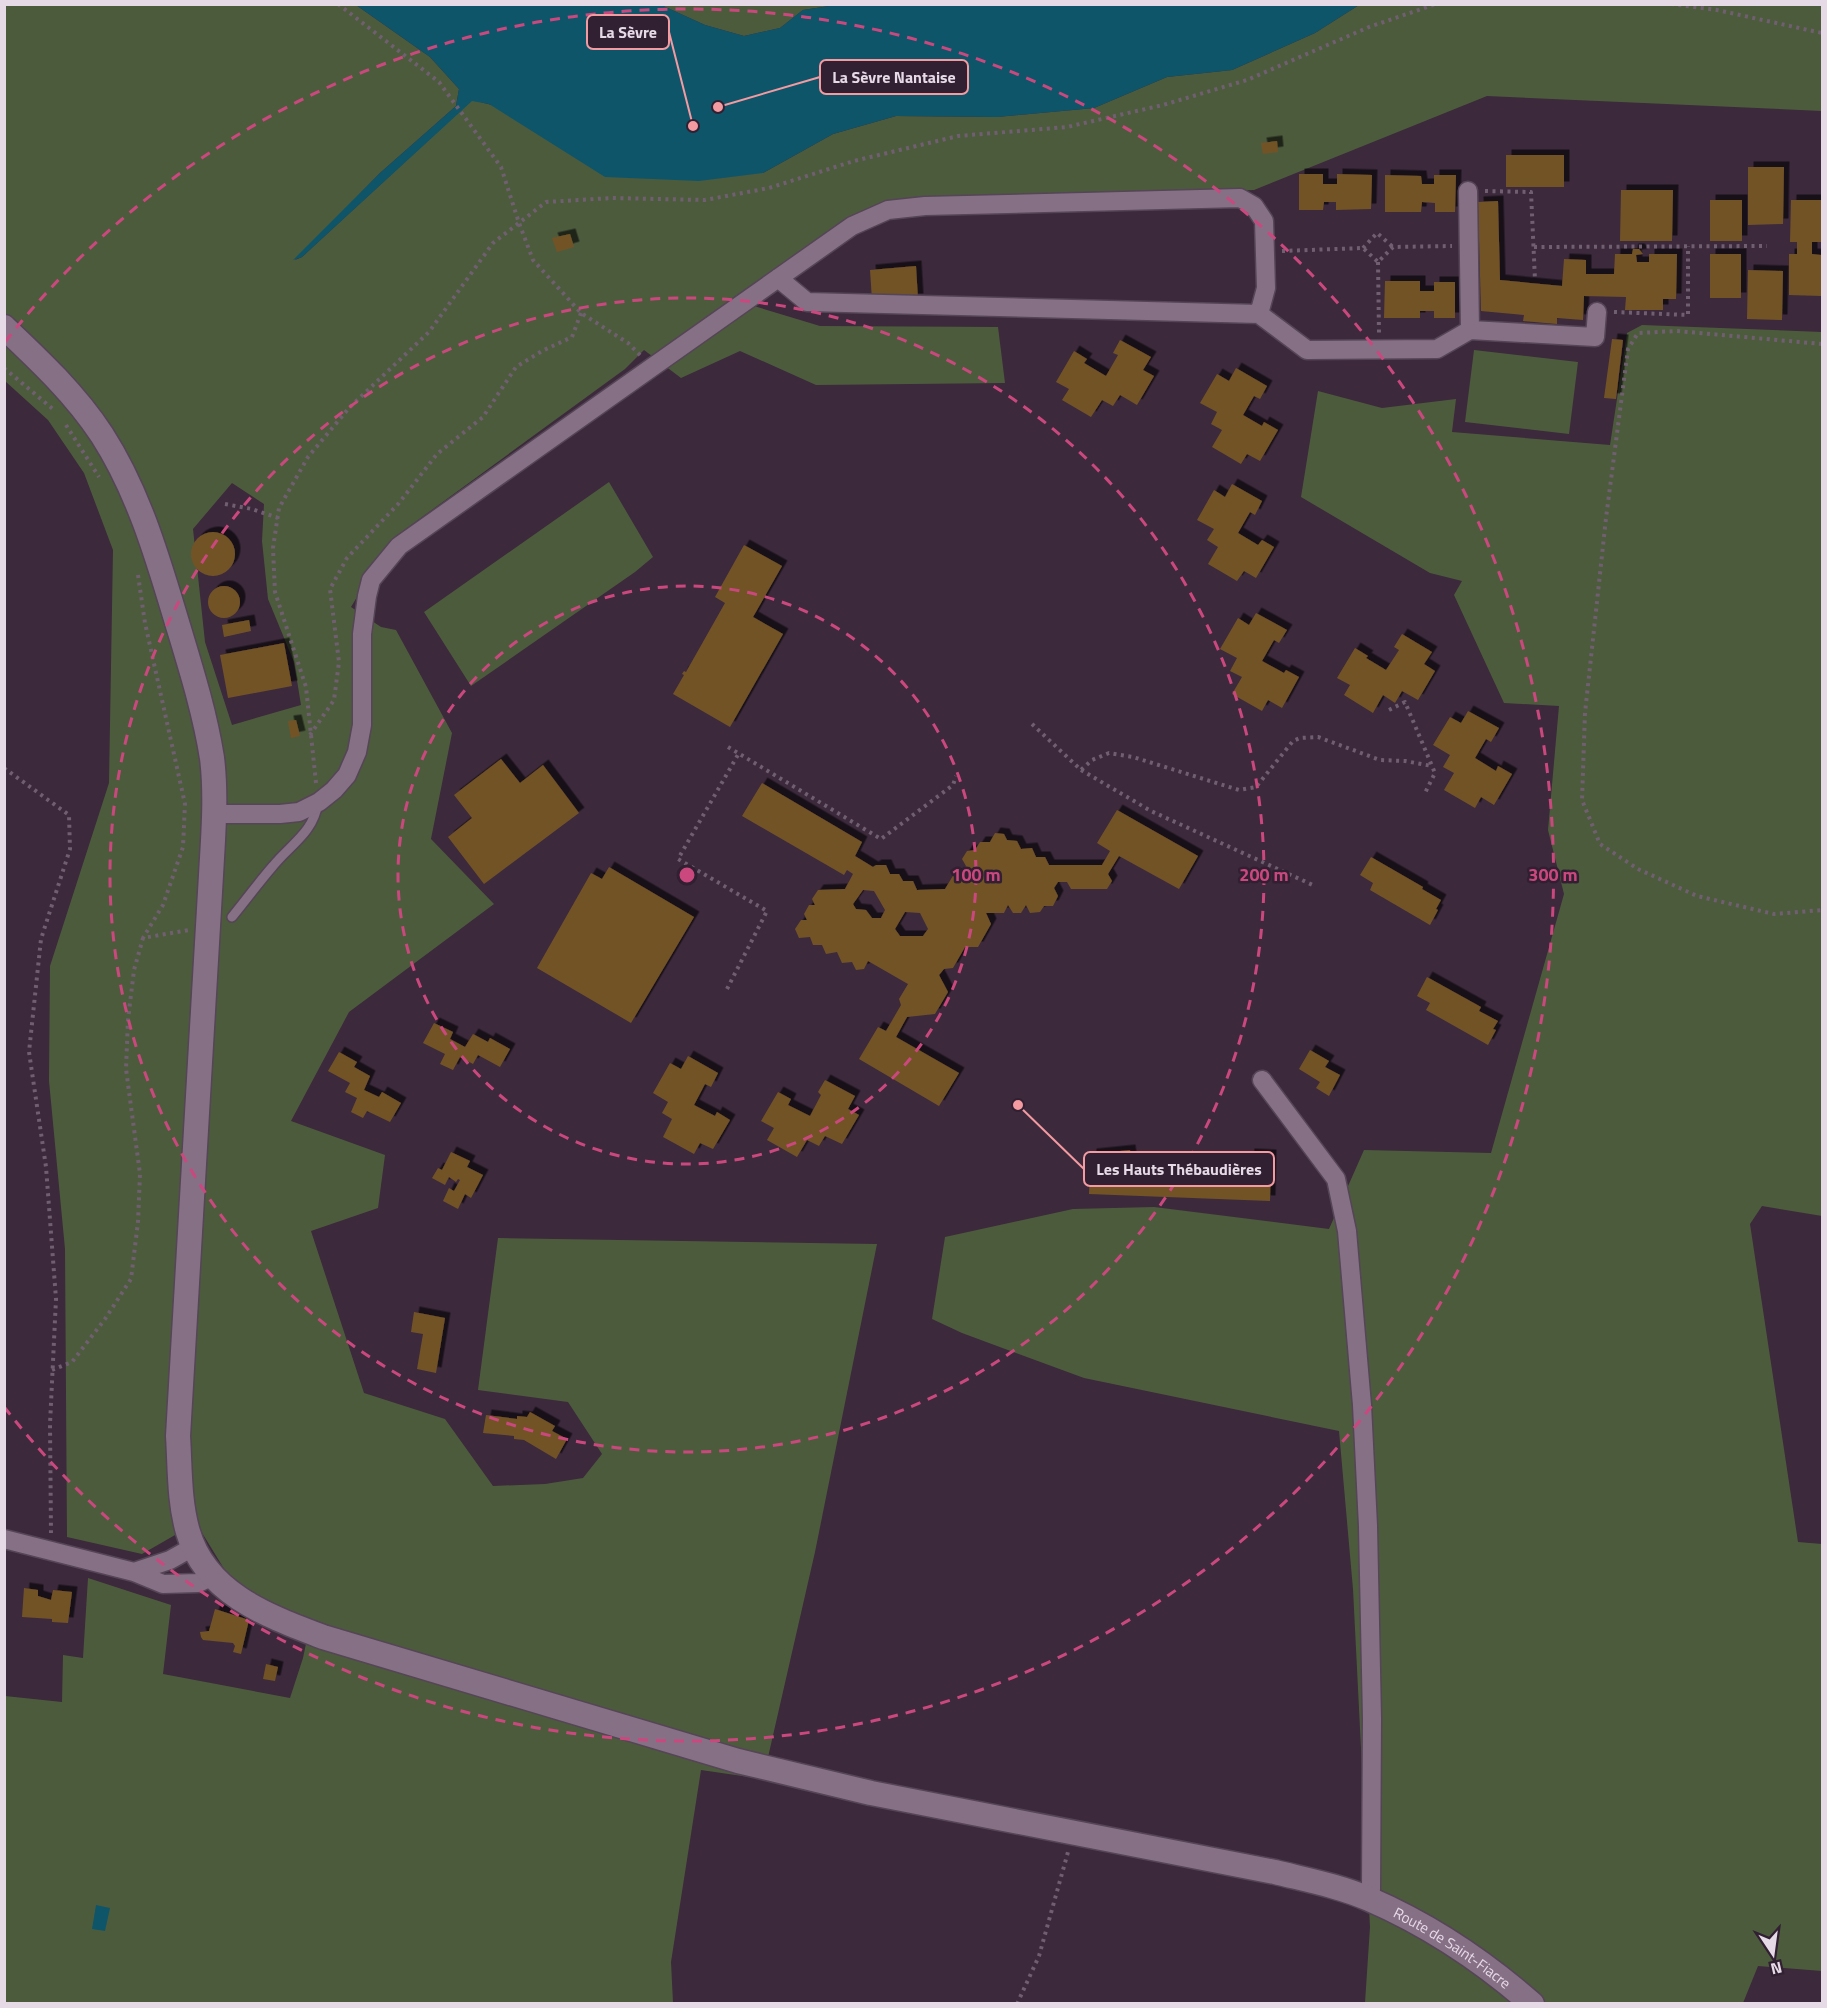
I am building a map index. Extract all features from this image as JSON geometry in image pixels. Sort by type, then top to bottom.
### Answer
[{"type":"main road","name":"Route de Saint-Fiacre","points":[[4,327],[44,365],[80,405],[102,436],[134,495],[164,580],[200,698],[212,759],[214,814],[178,1436],[186,1521],[194,1547],[223,1587],[267,1616],[323,1637],[738,1761],[871,1793],[1275,1872],[1330,1886],[1367,1898],[1452,1942],[1532,2004]]},
{"type":"street","points":[[1468,191],[1470,330]]},
{"type":"street","points":[[214,814],[299,812],[319,802],[347,775],[357,752],[362,725],[362,634],[367,596],[371,580],[399,546],[852,226],[888,210],[925,206],[1240,198],[1254,206],[1264,221],[1266,288],[1259,314]]},
{"type":"street","points":[[778,278],[807,302],[1259,314],[1307,350],[1437,349],[1470,330],[1595,337],[1597,312]]},
{"type":"street","points":[[1262,1080],[1336,1179],[1347,1231],[1362,1405],[1368,1526],[1372,1730],[1371,1889],[1367,1898]]},
{"type":"street","points":[[4,1539],[134,1572],[163,1584],[198,1583],[213,1576]]},
{"type":"street","points":[[134,1572],[170,1560],[194,1547]]},
{"type":"lane","points":[[232,917],[274,865],[306,833],[316,817],[319,802]]},
{"type":"path","points":[[338,4],[439,82],[501,167],[533,260],[581,313],[628,343],[653,366]]},
{"type":"path","points":[[319,802],[306,687],[275,592],[273,548],[279,508],[308,457],[349,408],[429,332],[493,243],[546,202],[612,198],[705,200],[769,189],[854,161],[958,135],[1067,127],[1163,105],[1247,80],[1369,27],[1436,4]]},
{"type":"path","points":[[1671,4],[1717,10],[1822,33]]},
{"type":"path","points":[[1468,191],[1532,192],[1535,280]]},
{"type":"path","points":[[1265,267],[1276,266],[1277,252],[1364,248],[1377,233],[1393,247],[1468,246]]},
{"type":"path","points":[[1597,312],[1688,315],[1688,246]]},
{"type":"path","points":[[1534,247],[1767,246]]},
{"type":"path","points":[[1378,262],[1393,247]]},
{"type":"path","points":[[1364,248],[1378,262],[1380,350]]},
{"type":"path","points":[[1822,344],[1677,331],[1638,333],[1628,349],[1606,518],[1585,714],[1582,800],[1600,844],[1638,869],[1697,896],[1774,914],[1822,910]]},
{"type":"path","points":[[4,368],[57,413]]},
{"type":"path","points":[[64,422],[103,484]]},
{"type":"path","points":[[225,504],[252,509],[278,518]]},
{"type":"path","points":[[52,1370],[72,1362],[105,1319],[131,1279],[138,1222],[140,1174],[126,1069],[128,1020],[134,970],[143,938],[163,905],[183,848],[185,804],[145,623],[138,569]]},
{"type":"path","points":[[1389,710],[1405,702],[1435,773],[1424,795]]},
{"type":"path","points":[[1032,724],[1081,770],[1151,811],[1315,886]]},
{"type":"path","points":[[1081,770],[1092,760],[1109,753],[1133,757],[1239,790],[1256,787],[1293,741],[1300,738],[1318,737],[1380,760],[1405,761],[1432,766]]},
{"type":"path","points":[[728,747],[881,839],[953,785],[956,776]]},
{"type":"path","points":[[727,989],[767,911],[678,859],[739,753]]},
{"type":"path","points":[[4,768],[69,815],[70,849],[41,939],[29,1052],[46,1167],[56,1299],[50,1424],[52,1551]]},
{"type":"path","points":[[143,938],[184,930],[208,929]]},
{"type":"path","points":[[1017,2004],[1039,1956],[1074,1832]]},
{"type":"green space","points":[[5,5],[356,5],[430,57],[459,89],[456,106],[380,173],[295,260],[302,257],[472,100],[763,173],[833,134],[896,116],[997,117],[1094,108],[1167,77],[1232,70],[1315,33],[1359,5],[1822,5],[1822,111],[1487,96],[1254,190],[880,203],[731,299],[820,326],[998,327],[1005,383],[816,385],[740,351],[681,378],[644,350],[625,369],[392,539],[351,607],[381,627],[396,630],[452,733],[431,839],[494,904],[349,1012],[291,1121],[385,1155],[378,1208],[311,1231],[364,1393],[445,1419],[493,1486],[545,1484],[583,1478],[602,1454],[568,1402],[478,1390],[498,1238],[877,1244],[815,1552],[763,1779],[701,1770],[671,1962],[673,2003],[5,2003],[5,1696],[62,1702],[63,1655],[83,1658],[88,1578],[171,1605],[163,1674],[290,1698],[303,1658],[311,1620],[234,1585],[196,1523],[142,1554],[67,1537],[65,1249],[49,1081],[50,966],[109,783],[113,550],[84,473],[48,420],[5,381]],"holes":[[[232,483],[264,504],[262,541],[268,599],[294,662],[301,705],[232,725],[205,642],[193,529]]]},
{"type":"green space","points":[[661,5],[836,5],[803,10],[780,28],[744,36],[705,25]]},
{"type":"green space","points":[[1642,325],[1822,332],[1822,1216],[1762,1206],[1750,1224],[1798,1542],[1822,1544],[1822,1971],[1758,1966],[1743,2003],[1365,2003],[1370,1927],[1353,1589],[1339,1431],[1084,1378],[962,1333],[932,1319],[945,1237],[1073,1209],[1154,1207],[1329,1229],[1364,1150],[1491,1153],[1564,894],[1548,830],[1559,706],[1504,703],[1454,595],[1462,581],[1430,573],[1301,497],[1318,391],[1382,408],[1456,399],[1452,432],[1610,445],[1627,333]]},
{"type":"green space","points":[[1474,350],[1578,362],[1569,434],[1465,422]]},
{"type":"green space","points":[[609,482],[653,557],[635,572],[471,686],[424,612]]},
{"type":"water","points":[[356,5],[661,5],[705,25],[744,36],[780,28],[803,10],[836,5],[1359,5],[1315,33],[1232,70],[1167,77],[1094,108],[997,117],[896,116],[833,134],[763,173],[699,181],[605,177],[489,104],[472,101],[302,257],[293,260],[380,173],[456,106],[459,89],[430,57]]},
{"type":"water","points":[[96,1905],[110,1908],[105,1931],[92,1929]]},
{"type":"building","points":[[1277,141],[1278,152],[1263,154],[1261,143]]},
{"type":"building","points":[[1506,155],[1564,155],[1564,187],[1506,187]]},
{"type":"building","points":[[1748,167],[1784,167],[1783,224],[1748,225]]},
{"type":"building","points":[[1299,174],[1323,174],[1323,184],[1337,184],[1337,174],[1372,175],[1371,209],[1336,210],[1336,202],[1324,202],[1323,210],[1299,210]]},
{"type":"building","points":[[1385,175],[1421,176],[1422,184],[1434,184],[1434,175],[1456,175],[1455,212],[1435,212],[1435,203],[1422,202],[1421,212],[1385,212]]},
{"type":"building","points":[[1621,190],[1673,190],[1672,241],[1620,241]]},
{"type":"building","points":[[1710,200],[1742,200],[1742,241],[1710,241]]},
{"type":"building","points":[[1791,200],[1821,200],[1821,242],[1812,242],[1812,254],[1821,255],[1822,296],[1789,295],[1789,254],[1797,254],[1797,242],[1790,242]]},
{"type":"building","points":[[1498,201],[1500,280],[1562,286],[1564,259],[1586,260],[1586,274],[1614,274],[1615,254],[1632,254],[1633,249],[1639,249],[1643,254],[1636,255],[1637,262],[1649,262],[1649,254],[1677,254],[1676,299],[1663,299],[1663,310],[1625,310],[1626,297],[1584,296],[1583,320],[1557,318],[1557,324],[1523,321],[1524,315],[1481,311],[1478,202]]},
{"type":"building","points":[[570,234],[574,247],[557,252],[552,238]]},
{"type":"building","points":[[1710,254],[1741,254],[1741,298],[1710,298]]},
{"type":"building","points":[[916,266],[918,299],[872,300],[870,270]]},
{"type":"building","points":[[1748,270],[1783,271],[1782,320],[1747,319]]},
{"type":"building","points":[[1385,281],[1420,281],[1420,291],[1434,291],[1434,282],[1455,282],[1455,318],[1434,318],[1434,311],[1420,311],[1420,318],[1384,318]]},
{"type":"building","points":[[1612,339],[1623,340],[1616,399],[1604,398]]},
{"type":"building","points":[[1120,340],[1151,357],[1143,370],[1154,376],[1137,405],[1120,395],[1113,406],[1102,400],[1091,417],[1062,400],[1069,389],[1056,382],[1074,351],[1087,359],[1084,363],[1106,376],[1118,355],[1113,353]]},
{"type":"building","points":[[1236,368],[1267,386],[1260,399],[1254,396],[1243,415],[1262,426],[1264,422],[1278,430],[1260,461],[1247,454],[1241,464],[1212,447],[1222,430],[1211,424],[1217,412],[1200,403],[1217,374],[1229,381]]},
{"type":"building","points":[[1232,484],[1262,501],[1255,515],[1250,512],[1238,533],[1258,545],[1262,540],[1274,547],[1256,578],[1244,571],[1237,581],[1208,564],[1218,547],[1207,540],[1214,529],[1197,520],[1214,490],[1225,497]]},
{"type":"building","points":[[213,532],[222,533],[229,538],[234,545],[234,563],[229,570],[222,575],[213,576],[204,575],[197,570],[192,563],[191,554],[192,545],[197,538],[204,533]]},
{"type":"building","points":[[744,545],[782,566],[753,617],[783,634],[730,727],[673,694],[684,675],[682,674],[686,672],[725,603],[715,597]]},
{"type":"building","points":[[224,586],[236,590],[240,602],[236,614],[224,618],[212,614],[208,602],[212,590]]},
{"type":"building","points":[[1256,613],[1287,630],[1279,643],[1274,640],[1262,661],[1284,673],[1286,670],[1299,677],[1282,708],[1268,700],[1262,711],[1232,694],[1242,677],[1230,671],[1237,658],[1220,649],[1238,618],[1249,625]]},
{"type":"building","points":[[249,620],[251,631],[224,637],[222,625]]},
{"type":"building","points":[[1402,634],[1432,652],[1424,664],[1435,671],[1418,700],[1402,691],[1395,703],[1383,695],[1373,713],[1344,695],[1350,685],[1337,678],[1355,648],[1386,670],[1399,650],[1394,647]]},
{"type":"building","points":[[284,643],[292,686],[228,698],[220,655]]},
{"type":"building","points":[[1468,711],[1499,728],[1491,742],[1486,739],[1475,758],[1496,771],[1498,766],[1512,774],[1494,805],[1481,797],[1475,808],[1444,790],[1454,773],[1443,767],[1450,755],[1433,745],[1450,717],[1461,723]]},
{"type":"building","points":[[296,720],[300,736],[291,738],[288,721]]},
{"type":"building","points":[[501,759],[520,783],[543,765],[579,813],[484,884],[448,837],[472,818],[454,795]]},
{"type":"building","points":[[762,783],[862,842],[855,856],[873,867],[886,865],[890,874],[899,874],[903,881],[913,881],[917,890],[945,889],[954,874],[961,874],[966,866],[962,859],[967,851],[975,850],[980,842],[990,842],[995,833],[1004,834],[1007,840],[1017,841],[1021,849],[1032,848],[1036,857],[1045,857],[1049,865],[1102,865],[1110,851],[1097,843],[1117,810],[1198,856],[1179,889],[1119,856],[1108,874],[1112,881],[1107,889],[1071,889],[1067,882],[1058,882],[1054,888],[1058,896],[1053,906],[1044,906],[1040,912],[1030,913],[1026,905],[1021,913],[1013,913],[1008,905],[1004,913],[986,913],[991,924],[978,947],[965,947],[953,968],[944,969],[939,975],[948,992],[935,1014],[907,1017],[896,1037],[959,1073],[939,1106],[859,1059],[878,1027],[886,1031],[901,1005],[899,999],[908,984],[868,961],[864,969],[856,970],[852,962],[842,963],[837,952],[826,954],[822,945],[813,945],[810,937],[799,938],[795,929],[801,920],[807,920],[804,914],[809,905],[815,905],[812,899],[818,890],[845,889],[853,874],[847,870],[844,875],[742,816]],"holes":[[[863,890],[874,891],[885,910],[881,918],[872,918],[866,910],[856,909],[853,904]],[[905,912],[920,913],[928,929],[923,936],[900,936],[895,929]]]},
{"type":"building","points":[[1371,857],[1441,900],[1430,925],[1370,890],[1373,883],[1360,875]]},
{"type":"building","points":[[609,867],[694,917],[631,1023],[537,968],[591,873],[602,879]]},
{"type":"building","points":[[1427,977],[1481,1007],[1479,1011],[1498,1021],[1488,1045],[1426,1010],[1430,1003],[1417,996]]},
{"type":"building","points":[[434,1023],[453,1032],[450,1039],[465,1047],[473,1034],[488,1042],[490,1038],[510,1049],[500,1067],[478,1055],[473,1064],[460,1057],[453,1070],[440,1064],[445,1054],[423,1043]]},
{"type":"building","points":[[1310,1050],[1329,1061],[1325,1067],[1340,1075],[1329,1096],[1316,1088],[1320,1082],[1299,1069]]},
{"type":"building","points":[[339,1052],[357,1062],[354,1067],[370,1076],[364,1090],[379,1097],[382,1092],[401,1103],[390,1122],[367,1111],[363,1118],[351,1112],[357,1098],[345,1092],[350,1083],[328,1071]]},
{"type":"building","points":[[688,1056],[718,1073],[711,1087],[705,1084],[694,1105],[715,1116],[717,1112],[730,1120],[713,1149],[700,1143],[694,1154],[663,1137],[672,1119],[662,1113],[668,1102],[653,1093],[670,1063],[681,1069]]},
{"type":"building","points":[[825,1080],[855,1096],[848,1109],[859,1115],[842,1144],[825,1136],[819,1146],[807,1140],[797,1157],[767,1140],[774,1128],[761,1121],[778,1092],[791,1099],[788,1105],[810,1116],[821,1095],[818,1092]]},
{"type":"building","points":[[1130,1150],[1132,1165],[1150,1166],[1150,1177],[1204,1179],[1205,1168],[1250,1170],[1249,1154],[1271,1155],[1270,1201],[1089,1194],[1091,1154]]},
{"type":"building","points":[[451,1152],[470,1161],[467,1167],[483,1175],[471,1198],[465,1194],[458,1209],[443,1201],[449,1188],[454,1191],[460,1180],[456,1182],[449,1177],[445,1185],[432,1178],[438,1168],[442,1170]]},
{"type":"building","points":[[414,1312],[445,1318],[436,1373],[417,1369],[423,1334],[411,1332]]},
{"type":"building","points":[[530,1412],[555,1426],[552,1431],[567,1439],[556,1459],[524,1440],[514,1439],[514,1436],[483,1433],[486,1415],[517,1419],[517,1416],[527,1417]]},
{"type":"building","points":[[24,1588],[38,1590],[38,1596],[51,1600],[53,1590],[72,1592],[68,1623],[52,1622],[52,1619],[22,1617]]},
{"type":"building","points":[[215,1609],[249,1620],[241,1654],[233,1652],[235,1646],[233,1643],[203,1640],[201,1637],[200,1632],[209,1631]]},
{"type":"building","points":[[266,1664],[278,1667],[275,1681],[263,1679]]},
{"type":"place","name":"La Sèvre Nantaise","points":[[718,107]]},
{"type":"place","name":"La Sèvre","points":[[693,126]]},
{"type":"place","name":"Les Hauts Thébaudières","points":[[1018,1105]]}]
